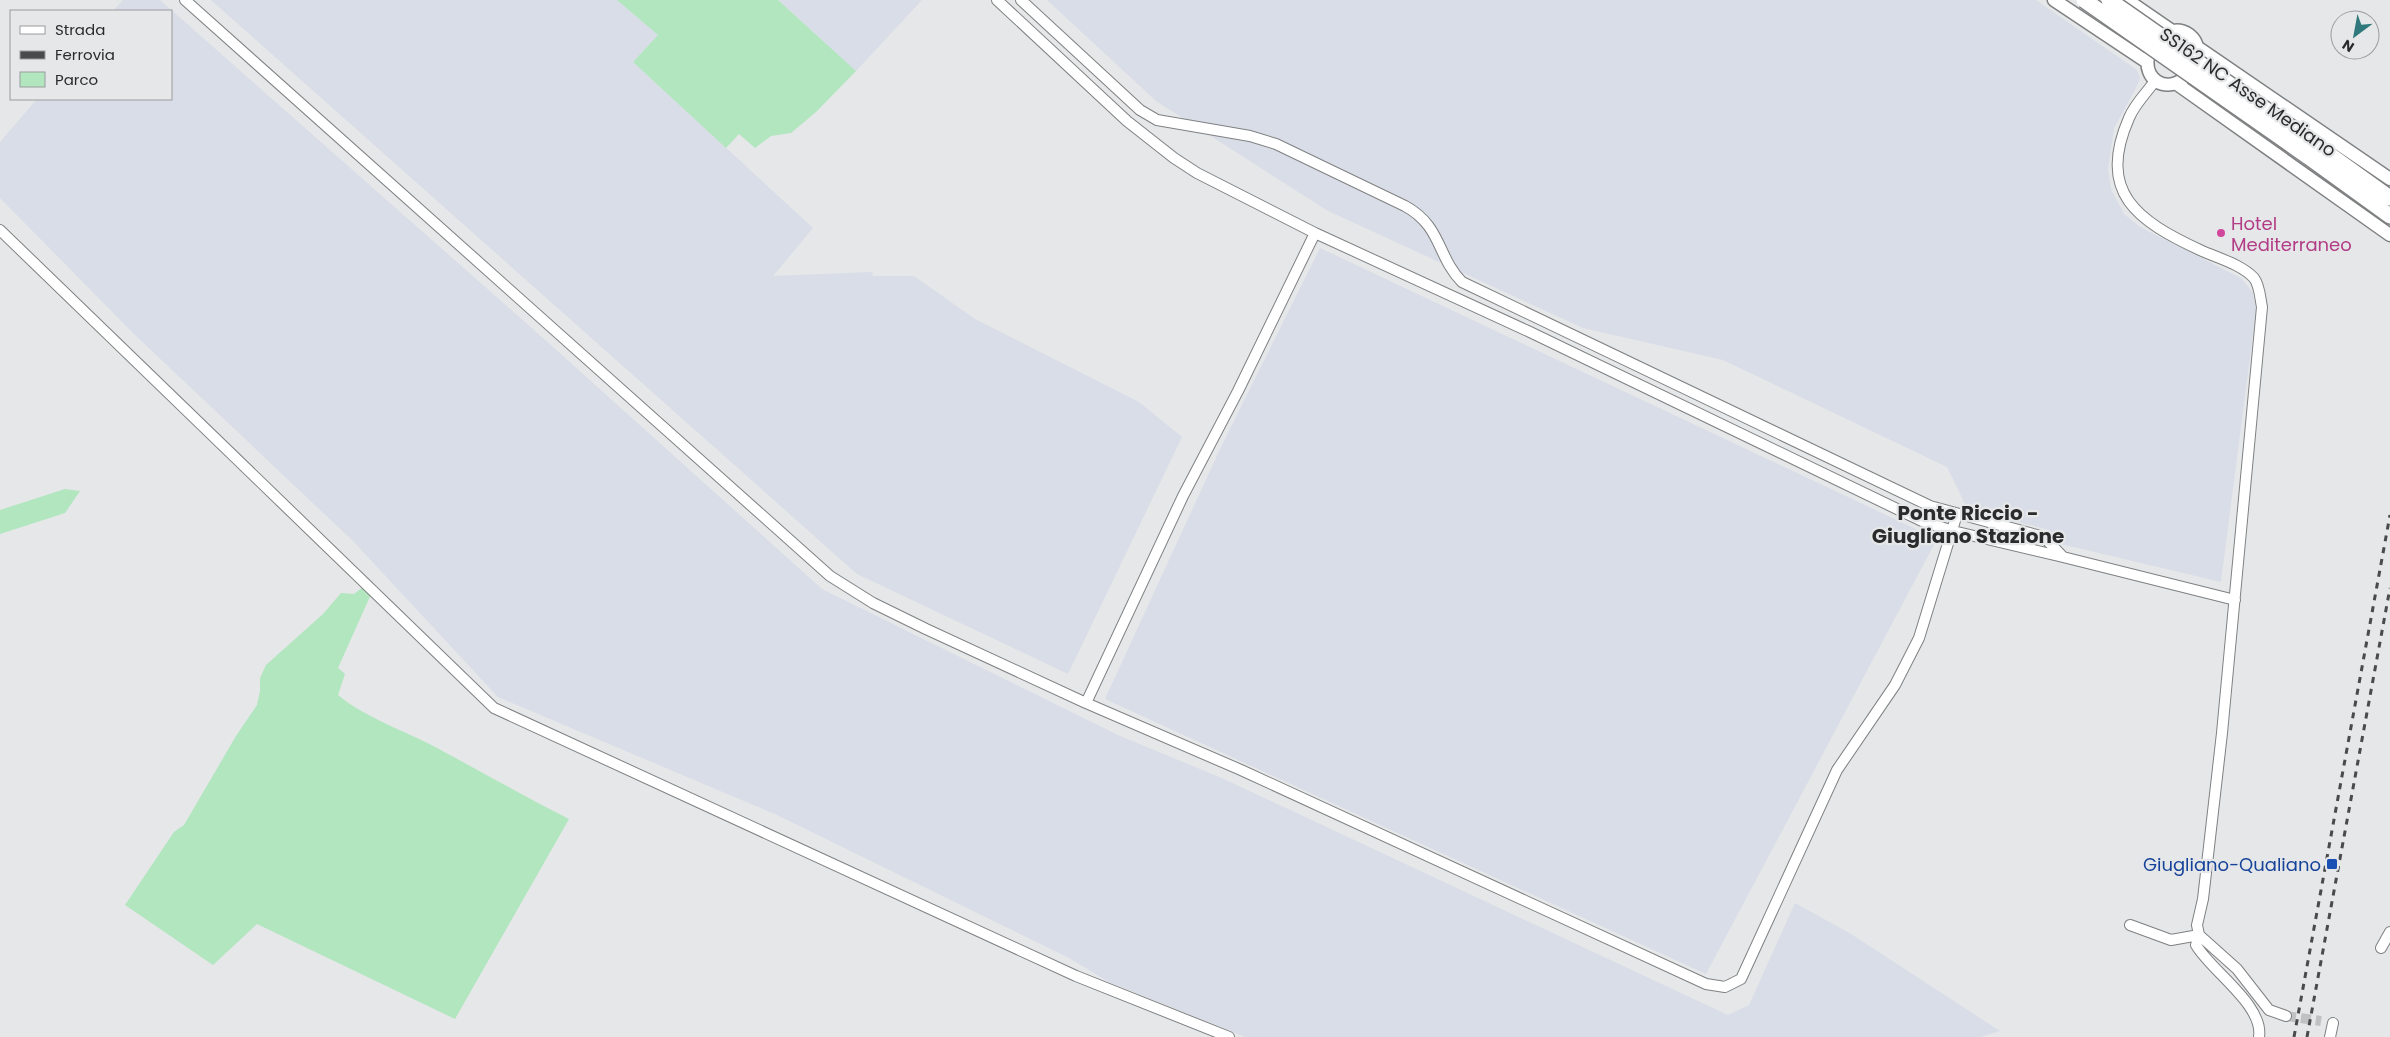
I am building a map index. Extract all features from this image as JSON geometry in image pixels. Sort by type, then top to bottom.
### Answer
[{"type":"highway","name":"SS162 NC Asse Mediano","points":[[2084,0],[2390,216]]},
{"type":"highway","name":"SS162 NC Asse Mediano","points":[[2109,0],[2390,198]]},
{"type":"main road","points":[[2054,0],[2148,60],[2148,71],[2155,81],[2163,85],[2180,82],[2390,235]]},
{"type":"main road","points":[[2127,0],[2169,32],[2186,32],[2191,36],[2197,51],[2323,132],[2390,179]]},
{"type":"street","points":[[185,0],[830,576],[873,603],[1086,703],[1242,770],[1706,984],[1726,987],[1741,979],[1837,770],[1895,685],[1919,638],[1958,514]]},
{"type":"street","points":[[997,0],[1127,121],[1174,158],[1197,173],[1316,233],[1530,332],[1922,521],[1953,531],[2235,600]]},
{"type":"street","points":[[1021,0],[1140,110],[1150,117],[1169,123],[1250,136],[1276,144],[1405,206],[1425,220],[1438,239],[1455,276],[1462,282],[1930,506],[2044,536],[2063,557]]},
{"type":"street","points":[[2155,81],[2129,117],[2119,150],[2118,181],[2128,202],[2150,224],[2178,240],[2245,270],[2255,280],[2262,307],[2235,600],[2203,899],[2197,925],[2199,935],[2196,944],[2203,956],[2242,994],[2252,1011],[2260,1031],[2259,1037]]},
{"type":"street","points":[[0,230],[494,708],[1076,976],[1229,1037]]},
{"type":"street","points":[[1086,703],[1183,496],[1238,391],[1316,233]]},
{"type":"street","points":[[2130,926],[2171,940],[2199,935]]},
{"type":"street","points":[[2381,948],[2390,932]]},
{"type":"street","points":[[2199,935],[2237,970],[2269,1010],[2286,1016]]},
{"type":"street","points":[[2330,1037],[2333,1023]]},
{"type":"shaded area","points":[[123,0],[160,0],[171,10],[114,10]]},
{"type":"shaded area","points":[[211,0],[617,0],[658,35],[633,62],[813,228],[773,276],[872,272],[873,276],[914,276],[975,319],[1139,402],[1182,437],[1068,674],[857,574]]},
{"type":"shaded area","points":[[778,0],[922,0],[856,71]]},
{"type":"shaded area","points":[[1047,0],[2036,0],[2137,70],[2140,78],[2114,128],[2108,169],[2111,189],[2124,214],[2140,227],[2241,278],[2253,293],[2256,310],[2221,582],[2061,544],[2046,529],[1968,510],[1947,467],[1723,360],[1583,328],[1328,211],[1156,101]]},
{"type":"shaded area","points":[[172,11],[543,338],[822,589],[1118,735],[1224,779],[1728,1015],[1749,1005],[1795,903],[1851,934],[2000,1031],[1980,1037],[1245,1037],[1109,982],[1069,958],[777,815],[498,697],[353,541],[135,335],[0,198],[0,142],[36,100],[172,100]]},
{"type":"shaded area","points":[[1320,248],[1937,539],[1706,974],[1105,699],[1221,447]]},
{"type":"green space","points":[[617,0],[778,0],[856,71],[816,112],[791,133],[771,136],[755,148],[739,134],[726,148],[633,62],[658,35]]},
{"type":"green space","points":[[65,489],[80,491],[65,513],[0,534],[0,510]]},
{"type":"green space","points":[[363,587],[372,592],[338,668],[345,674],[338,695],[373,717],[435,747],[569,819],[455,1019],[257,924],[213,965],[125,905],[174,832],[184,825],[236,736],[257,705],[260,678],[266,665],[323,614],[341,593],[354,594]]},
{"type":"tunnel","points":[[2286,1016],[2321,1021]]},
{"type":"railway","points":[[2294,1037],[2390,515]]},
{"type":"railway","points":[[2307,1037],[2390,588]]},
{"type":"place","name":"Hotel Mediterraneo","points":[[2221,233]]},
{"type":"place","name":"Giugliano-Qualiano","points":[[2332,864]]},
{"type":"district","name":"Ponte Riccio - Giugliano Stazione","points":[[1968,524]]}]
